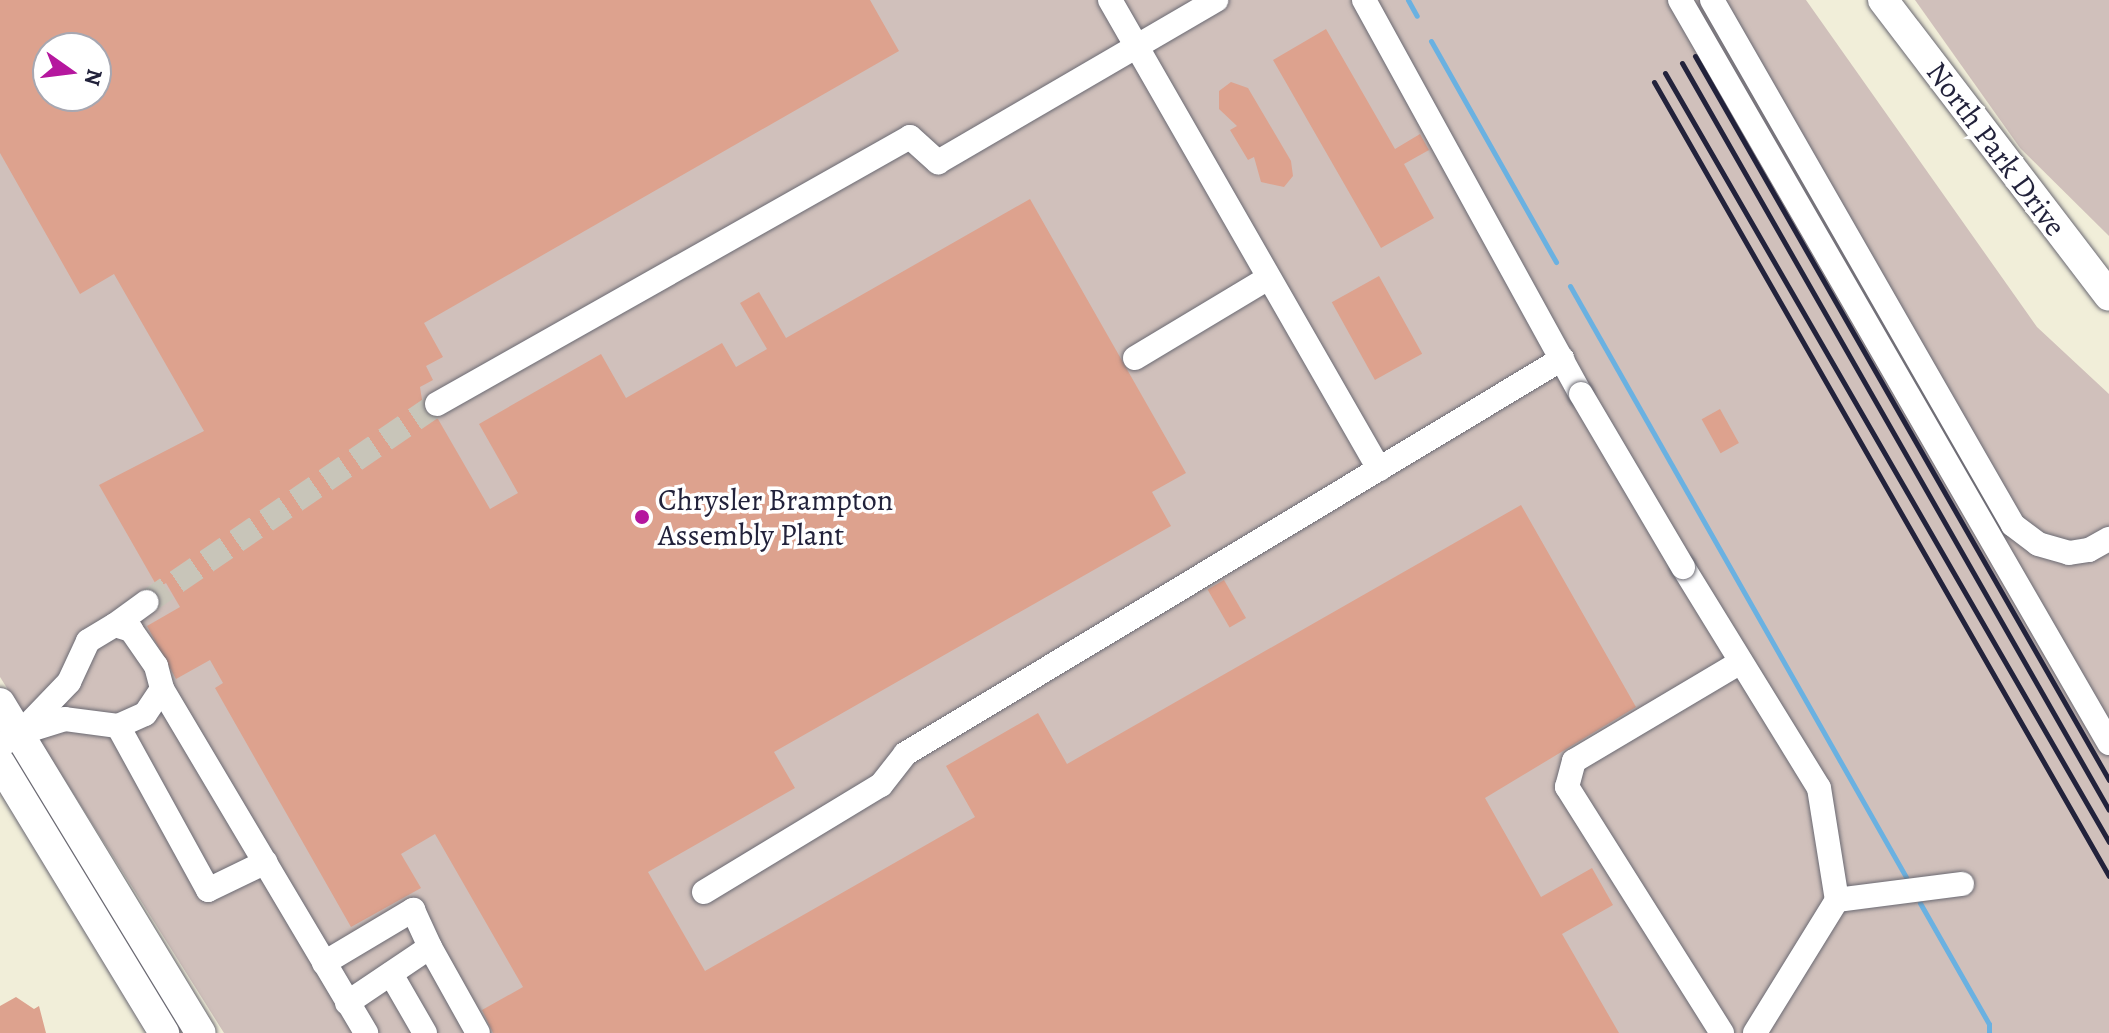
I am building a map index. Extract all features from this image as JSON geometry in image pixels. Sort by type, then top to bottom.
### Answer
[{"type":"main road","name":"North Park Drive","points":[[1883,0],[2109,296]]},
{"type":"main road","points":[[0,703],[10,740],[201,1033]]},
{"type":"main road","points":[[0,763],[164,1033]]},
{"type":"lane","points":[[1110,0],[1379,469]]},
{"type":"lane","points":[[437,404],[910,137],[938,162],[1216,0]]},
{"type":"lane","points":[[1364,0],[1581,394],[1819,788],[1837,900],[1755,1033]]},
{"type":"lane","points":[[1680,0],[2109,743]]},
{"type":"lane","points":[[1712,0],[2013,525],[2038,544],[2069,553],[2089,550],[2109,539]]},
{"type":"lane","points":[[1135,358],[1268,278]]},
{"type":"lane","points":[[704,892],[881,785],[905,754],[1562,359]]},
{"type":"lane","points":[[10,740],[69,682],[88,641],[147,602]]},
{"type":"lane","points":[[115,625],[131,630],[156,666],[162,689],[366,1033]]},
{"type":"lane","points":[[1722,1033],[1567,787],[1574,761],[1741,662]]},
{"type":"lane","points":[[10,740],[65,719],[118,726],[145,714],[162,689]]},
{"type":"lane","points":[[118,726],[208,890],[266,862]]},
{"type":"lane","points":[[1837,900],[1962,884]]},
{"type":"lane","points":[[324,963],[413,910],[478,1033]]},
{"type":"lane","points":[[347,1003],[430,947]]},
{"type":"lane","points":[[391,974],[425,1033]]},
{"type":"shaded area","name":"Chrysler Brampton Assembly Plant","points":[[0,0],[1806,0],[2037,327],[2109,394],[2109,1033],[224,1033],[0,677]]},
{"type":"shaded area","points":[[1915,0],[2109,0],[2109,236],[2020,148]]},
{"type":"building","name":"Chrysler Brampton Assembly Plant","points":[[0,0],[870,0],[899,51],[424,323],[443,357],[426,366],[433,380],[420,387],[424,412],[438,419],[490,509],[518,493],[479,424],[601,354],[626,398],[722,343],[736,367],[767,349],[740,303],[759,292],[786,338],[1030,199],[1186,473],[1152,492],[1171,526],[774,752],[795,788],[648,872],[705,971],[975,817],[946,766],[1038,713],[1067,764],[1521,505],[1636,707],[1485,798],[1541,897],[1592,868],[1613,905],[1562,934],[1619,1033],[493,1033],[482,1010],[523,987],[435,834],[401,854],[421,888],[351,927],[215,688],[223,683],[210,660],[176,679],[147,626],[180,607],[166,583],[158,588],[99,485],[204,431],[114,274],[80,294],[0,153]]},
{"type":"building","points":[[1326,29],[1395,149],[1420,134],[1429,150],[1404,164],[1434,218],[1381,248],[1273,60]]},
{"type":"building","points":[[1231,82],[1248,88],[1291,161],[1293,176],[1284,187],[1261,182],[1254,157],[1248,160],[1230,130],[1237,126],[1219,109],[1219,91]]},
{"type":"building","points":[[1379,276],[1422,354],[1375,380],[1332,302]]},
{"type":"building","points":[[1720,409],[1739,443],[1721,453],[1702,419]]},
{"type":"building","points":[[1224,580],[1246,618],[1230,628],[1208,590]]},
{"type":"building","points":[[16,997],[34,1009],[39,1006],[46,1033],[0,1033],[0,1006]]},
{"type":"waterway","points":[[1408,0],[1417,16]]},
{"type":"waterway","points":[[1431,41],[1556,262]]},
{"type":"waterway","points":[[1570,286],[1906,877]]},
{"type":"waterway","points":[[1920,903],[1989,1024],[1989,1033]]},
{"type":"tunnel","points":[[147,602],[437,404]]},
{"type":"railway","points":[[1695,56],[2109,780]]},
{"type":"railway","points":[[1682,63],[2109,810]]},
{"type":"railway","points":[[1665,73],[2109,842]]},
{"type":"railway","points":[[1654,82],[2109,876]]},
{"type":"place","name":"Chrysler Brampton Assembly Plant","points":[[642,517]]}]
